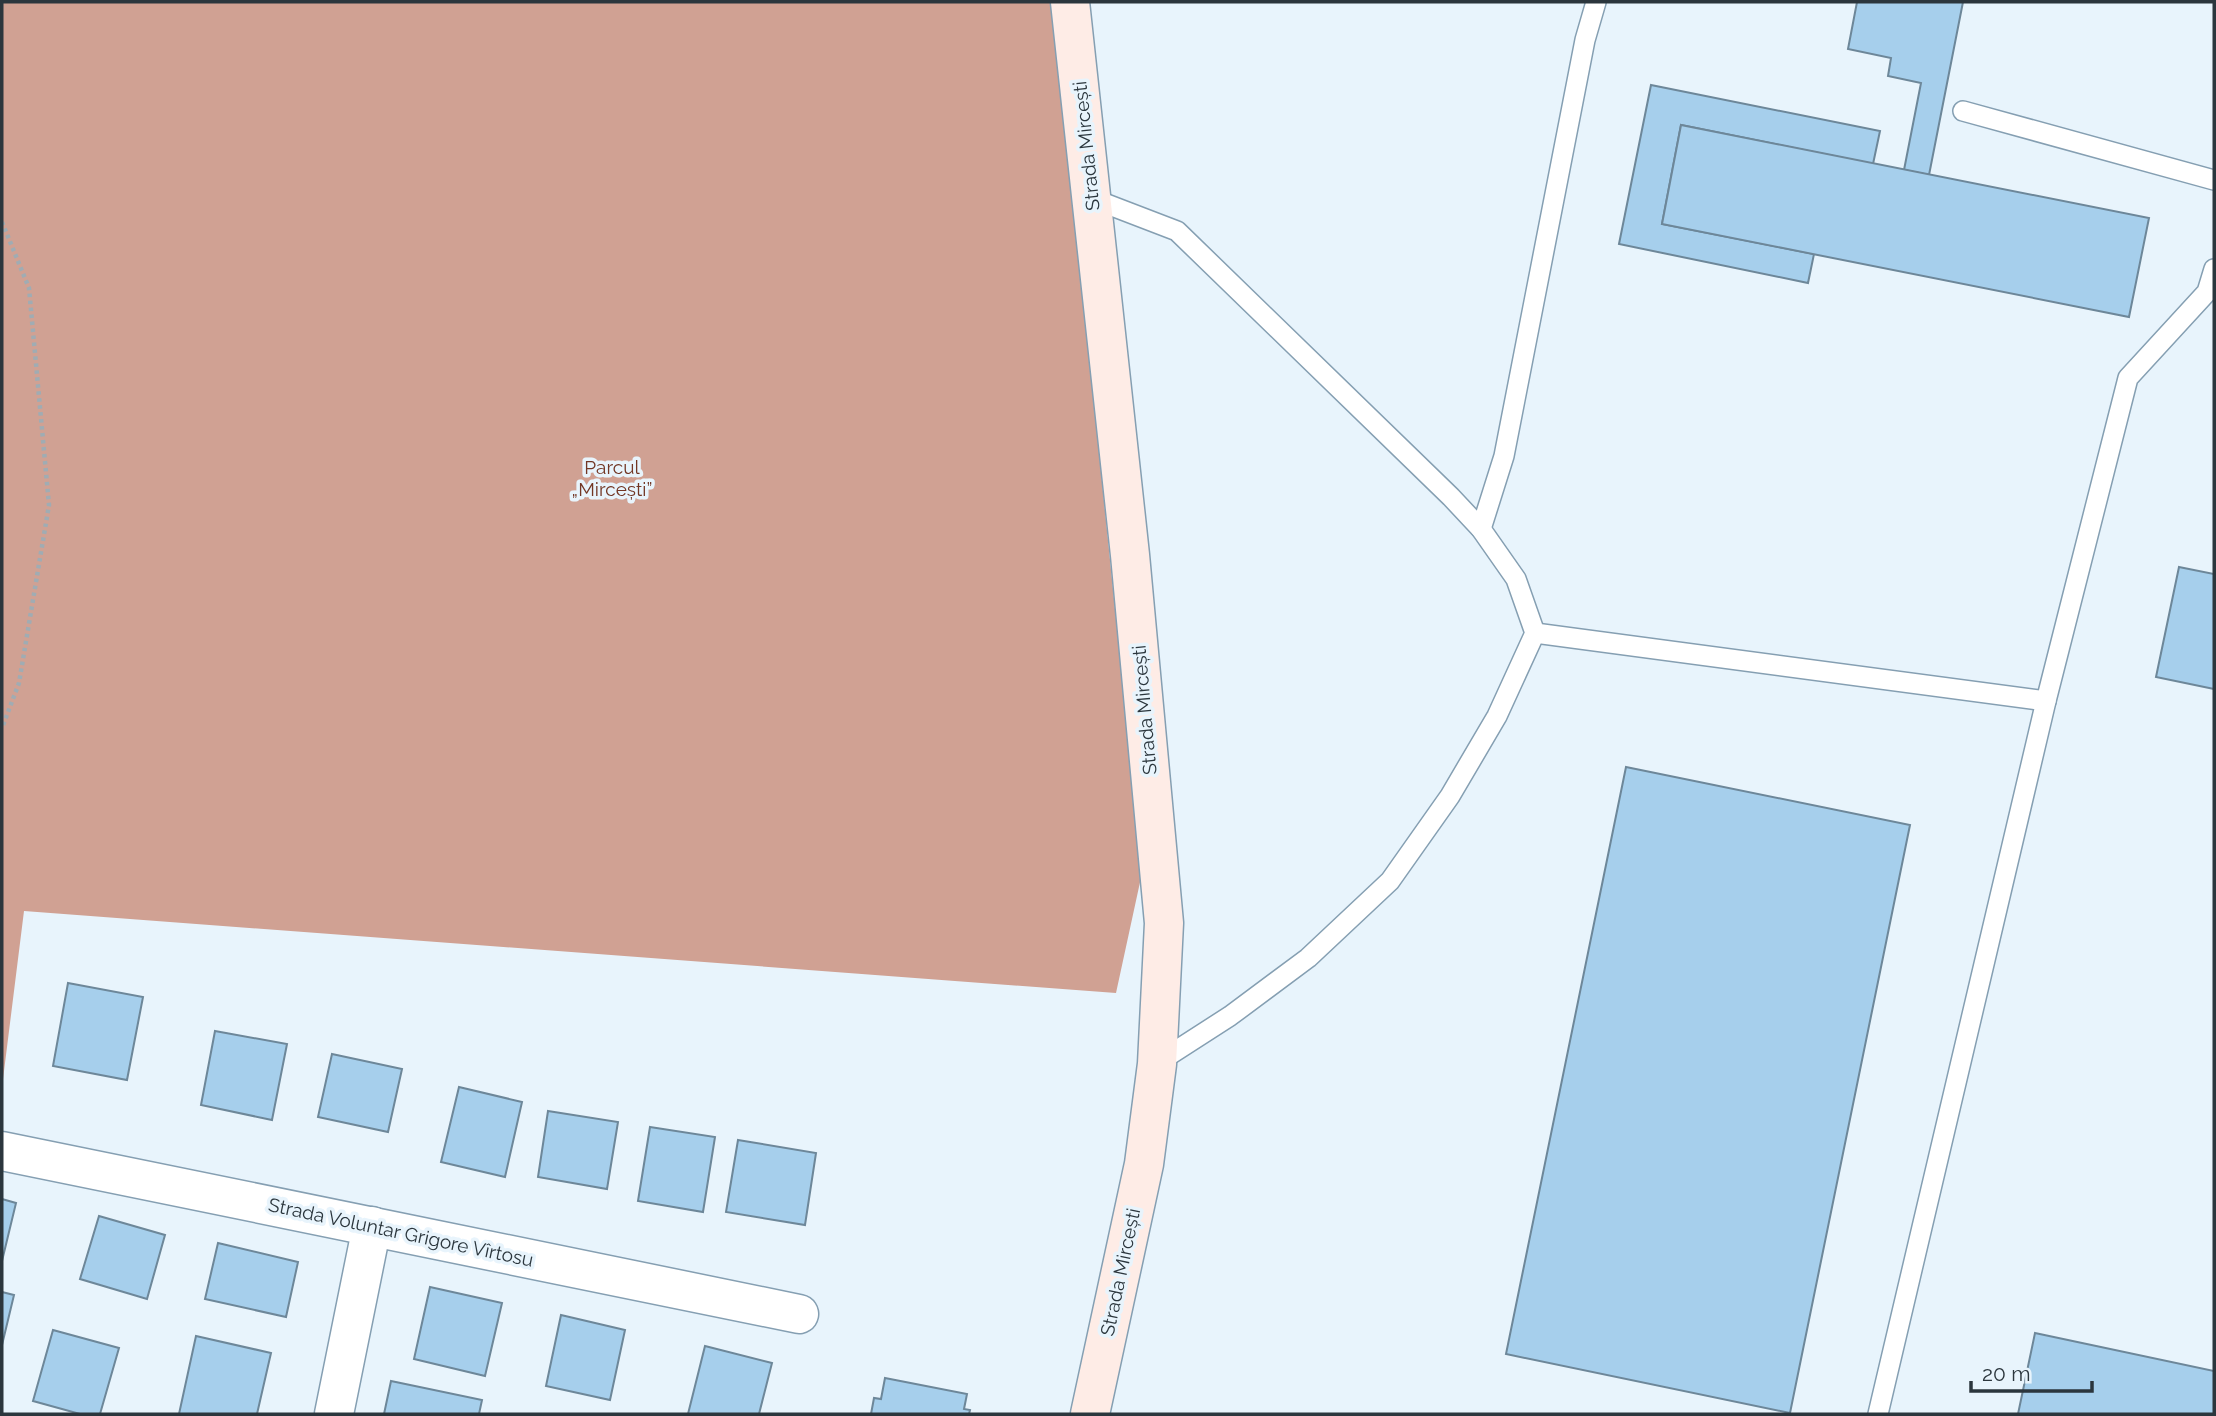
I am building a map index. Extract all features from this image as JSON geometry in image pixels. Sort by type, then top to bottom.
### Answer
[{"type":"main road","name":"Strada Mircești","points":[[1070,2],[1130,555],[1164,923],[1157,1064],[1144,1164],[1090,1414]]},
{"type":"street","name":"Strada Voluntar Grigore Vîrtosu","points":[[2,1151],[799,1314]]},
{"type":"street","points":[[334,1414],[372,1226]]},
{"type":"lane","points":[[1481,529],[1504,456],[1585,40],[1596,2]]},
{"type":"lane","points":[[1963,111],[2214,180]]},
{"type":"lane","points":[[1091,198],[1177,231],[1441,487],[1481,529],[1516,579],[1535,633],[1497,716],[1450,796],[1390,881],[1308,958],[1230,1016],[1157,1064]]},
{"type":"lane","points":[[1878,1414],[2046,701],[2128,378],[2207,292],[2214,269]]},
{"type":"lane","points":[[1535,633],[2046,701]]},
{"type":"path","points":[[2,222],[29,288],[49,505],[19,683],[2,728]]},
{"type":"green space","name":"Parcul „Mircești”","points":[[2,2],[1053,2],[1142,873],[1116,993],[24,911],[2,1087]]},
{"type":"building","points":[[1857,2],[1963,2],[1929,175],[1904,170],[1921,83],[1888,76],[1891,58],[1848,49]]},
{"type":"building","points":[[1651,85],[1880,131],[1873,164],[1681,125],[1662,224],[1814,254],[1808,283],[1619,244]]},
{"type":"building","points":[[1681,125],[2149,218],[2129,317],[1662,224]]},
{"type":"building","points":[[2179,567],[2214,574],[2214,689],[2156,677]]},
{"type":"building","points":[[1626,767],[1910,825],[1790,1413],[1506,1354]]},
{"type":"building","points":[[68,983],[143,997],[127,1080],[53,1066]]},
{"type":"building","points":[[215,1031],[287,1044],[272,1120],[201,1105]]},
{"type":"building","points":[[332,1054],[402,1069],[388,1132],[318,1117]]},
{"type":"building","points":[[459,1087],[522,1102],[505,1177],[441,1162]]},
{"type":"building","points":[[548,1111],[618,1122],[607,1189],[538,1177]]},
{"type":"building","points":[[650,1127],[715,1137],[703,1212],[638,1201]]},
{"type":"building","points":[[738,1140],[816,1153],[805,1225],[726,1212]]},
{"type":"building","points":[[2,1199],[16,1203],[2,1261]]},
{"type":"building","points":[[99,1216],[165,1235],[147,1299],[80,1279]]},
{"type":"building","points":[[218,1243],[298,1262],[286,1317],[205,1299]]},
{"type":"building","points":[[430,1287],[502,1303],[485,1376],[414,1359]]},
{"type":"building","points":[[2,1292],[14,1295],[2,1345]]},
{"type":"building","points":[[561,1315],[625,1330],[610,1400],[546,1386]]},
{"type":"building","points":[[53,1330],[119,1348],[100,1414],[80,1414],[33,1401]]},
{"type":"building","points":[[2035,1333],[2214,1371],[2214,1414],[2018,1414]]},
{"type":"building","points":[[196,1336],[271,1353],[257,1414],[179,1414]]},
{"type":"building","points":[[705,1346],[772,1363],[759,1414],[688,1414]]},
{"type":"building","points":[[885,1378],[967,1394],[964,1409],[970,1410],[969,1414],[871,1414],[874,1398],[881,1399]]},
{"type":"building","points":[[391,1381],[482,1400],[479,1414],[384,1414]]}]
